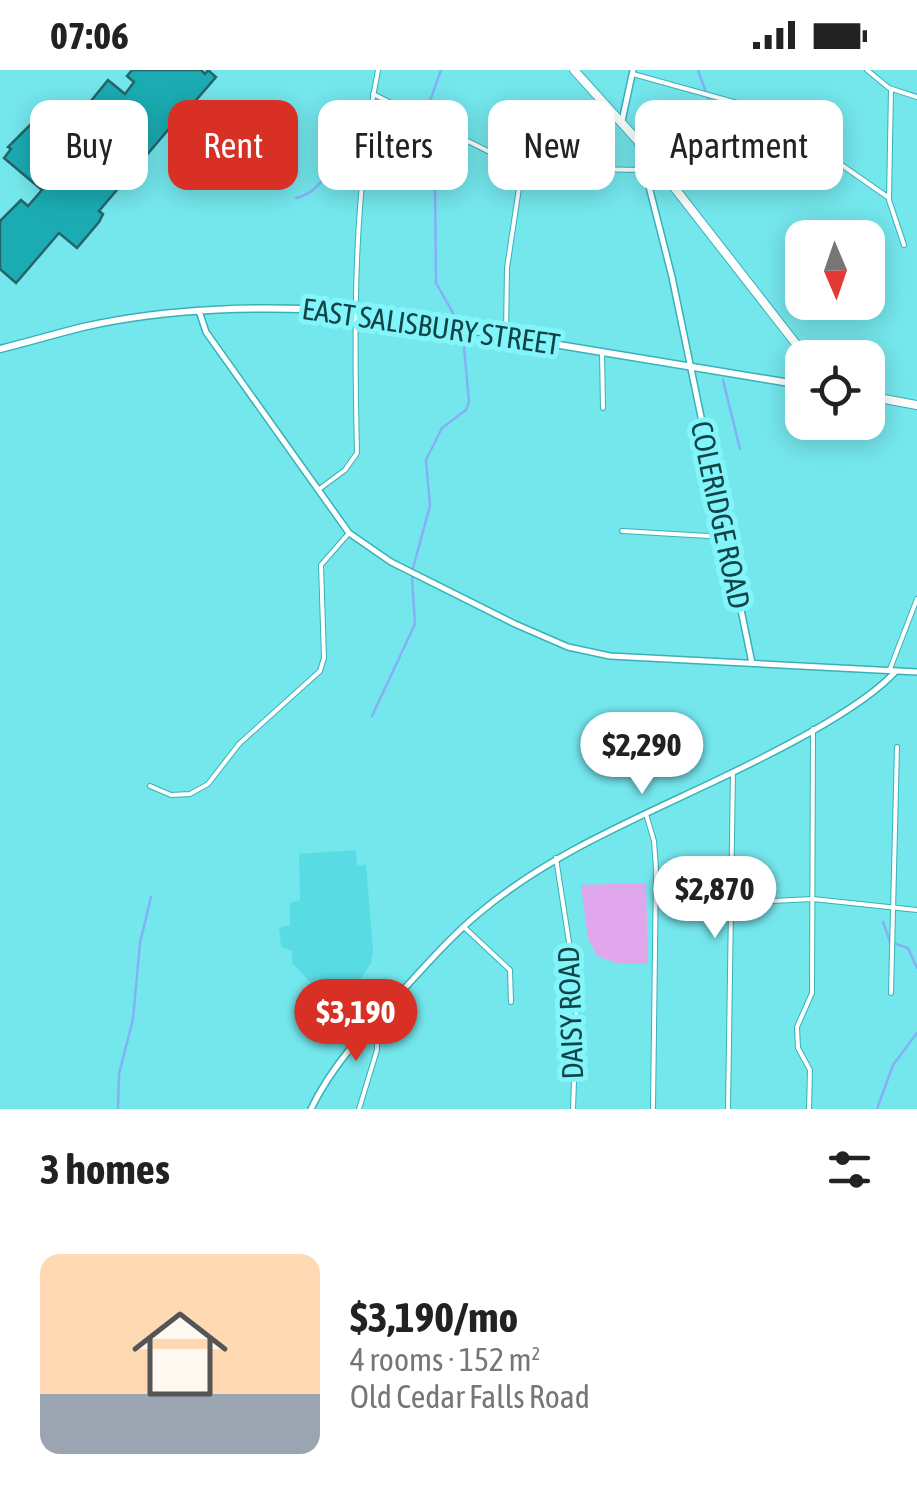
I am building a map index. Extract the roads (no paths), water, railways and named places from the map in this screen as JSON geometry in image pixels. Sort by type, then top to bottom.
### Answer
[{"type":"main road","points":[[574,70],[635,138]]},
{"type":"main road","points":[[676,190],[793,340]]},
{"type":"main road","name":"EAST SALISBURY STREET","points":[[0,349],[85,326],[199,311],[298,308],[354,311],[785,382]]},
{"type":"main road","points":[[885,399],[917,404]]},
{"type":"street","points":[[318,490],[345,470],[357,453],[354,311],[359,205],[378,70]]},
{"type":"street","points":[[867,70],[891,89],[917,97]]},
{"type":"street","points":[[621,122],[633,72],[748,106],[793,131],[889,198]]},
{"type":"street","points":[[891,89],[889,198],[904,245]]},
{"type":"street","points":[[373,94],[488,151]]},
{"type":"street","points":[[506,335],[507,268],[519,190]]},
{"type":"street","name":"COLERIDGE ROAD","points":[[649,190],[672,277],[752,663]]},
{"type":"street","points":[[199,311],[206,332],[349,532],[391,562],[568,646],[610,656],[917,672]]},
{"type":"street","points":[[602,352],[602,408]]},
{"type":"street","points":[[622,531],[726,537]]},
{"type":"street","points":[[150,786],[171,794],[190,794],[208,784],[239,744],[320,671],[324,658],[321,565],[349,532]]},
{"type":"street","points":[[312,1109],[338,1063],[464,927],[556,858],[734,772],[813,729],[881,685],[892,671],[917,599]]},
{"type":"street","points":[[809,1109],[810,1070],[798,1048],[797,1027],[812,992],[813,729]]},
{"type":"street","points":[[891,993],[897,747]]},
{"type":"street","points":[[728,1109],[734,772]]},
{"type":"street","points":[[646,814],[654,841],[656,869],[652,1109]]},
{"type":"street","name":"DAISY ROAD","points":[[556,858],[577,994],[573,1109]]},
{"type":"street","points":[[732,903],[814,899],[917,910]]},
{"type":"street","points":[[464,927],[510,970],[511,1002]]},
{"type":"street","points":[[359,1109],[376,1050],[377,1018]]},
{"type":"waterway","points":[[430,100],[441,70]]},
{"type":"waterway","points":[[698,70],[709,100]]},
{"type":"waterway","points":[[296,198],[318,184]]},
{"type":"waterway","points":[[435,190],[436,283],[457,320]]},
{"type":"waterway","points":[[413,568],[430,506],[426,460],[442,428],[466,410],[469,402],[463,336]]},
{"type":"waterway","points":[[723,380],[740,449]]},
{"type":"waterway","points":[[372,716],[415,624],[412,578]]},
{"type":"waterway","points":[[118,1109],[119,1074],[133,1019],[140,943],[151,897]]},
{"type":"waterway","points":[[883,922],[890,942],[908,948],[917,968]]},
{"type":"waterway","points":[[877,1109],[893,1065],[917,1033]]}]
